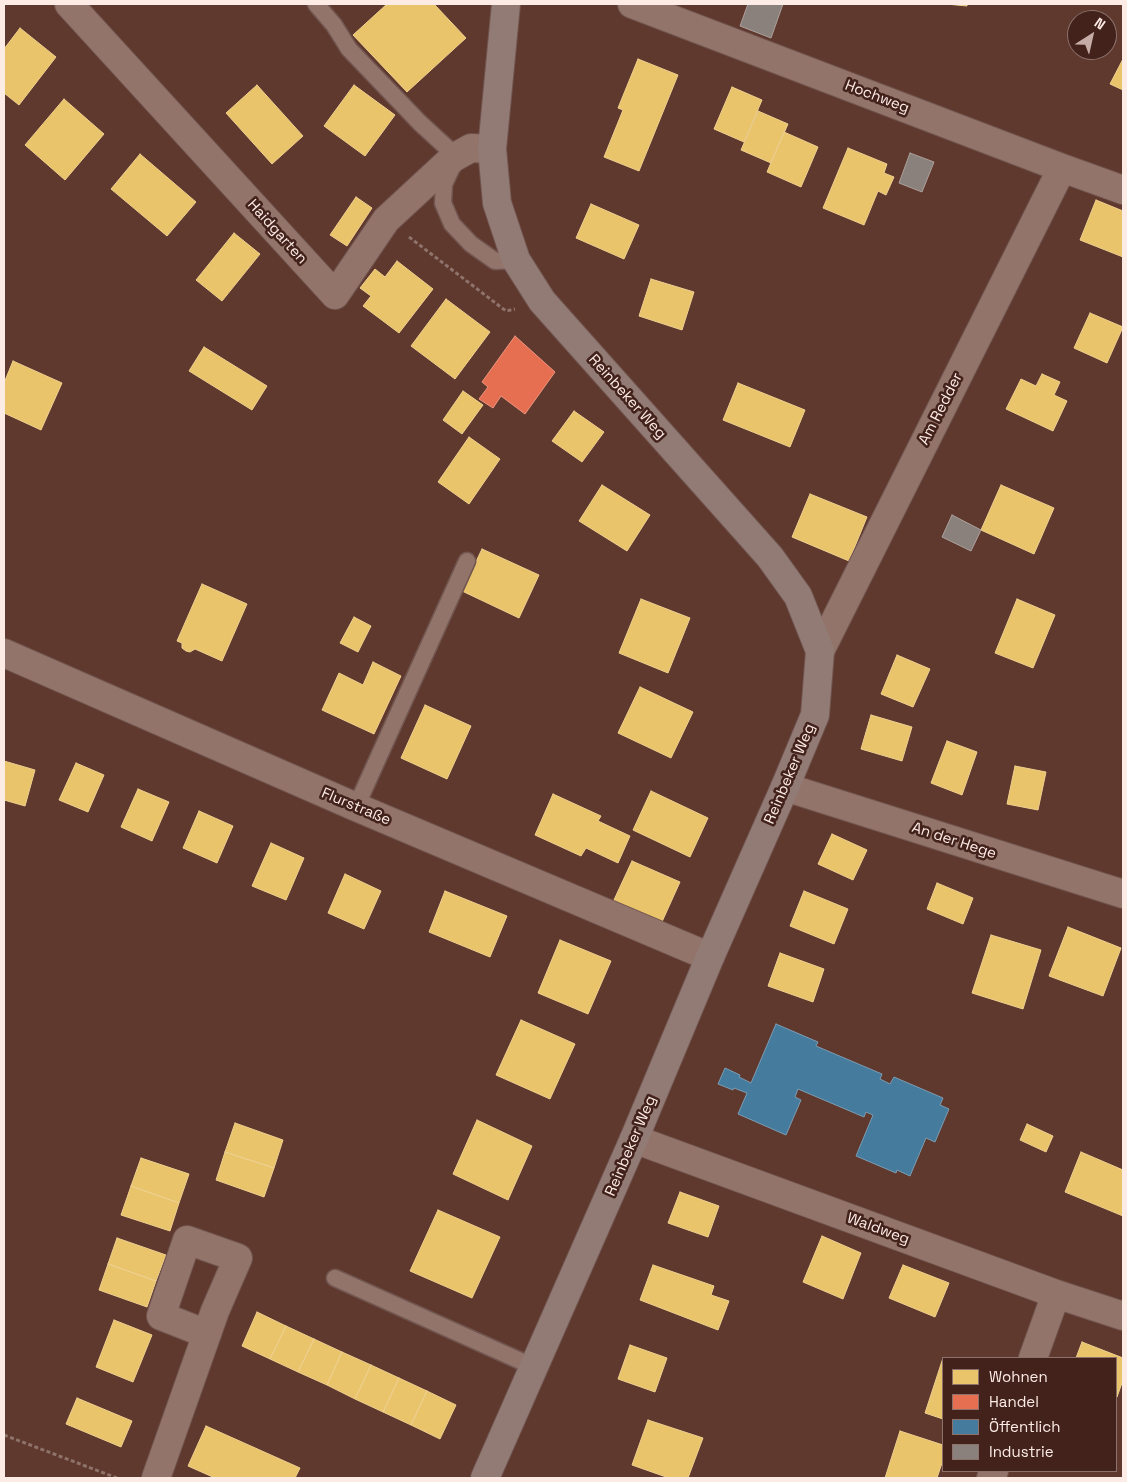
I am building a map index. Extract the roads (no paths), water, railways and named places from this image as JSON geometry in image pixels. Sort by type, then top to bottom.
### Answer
[{"type":"main road","name":"Reinbeker Weg","points":[[485,1478],[634,1139],[710,957],[815,715],[820,651],[798,596],[770,557],[542,302],[516,260],[497,203],[492,149],[506,4]]},
{"type":"street","name":"Haidgarten","points":[[69,4],[335,295],[386,220],[453,158],[472,148],[492,149]]},
{"type":"street","name":"Hochweg","points":[[637,6],[1123,190]]},
{"type":"street","name":"Am Redder","points":[[820,651],[1062,168]]},
{"type":"street","name":"Flurstraße","points":[[4,653],[356,807],[710,957]]},
{"type":"street","name":"An der Hege","points":[[785,787],[1123,894]]},
{"type":"street","name":"Waldweg","points":[[634,1139],[1056,1294],[1123,1316]]},
{"type":"street","points":[[1033,1357],[1056,1294]]},
{"type":"street","points":[[156,1478],[207,1334]]},
{"type":"lane","points":[[316,4],[334,25],[349,49],[456,157],[444,184],[443,203],[452,224],[470,244],[494,261],[516,260]]},
{"type":"lane","points":[[356,807],[467,561]]},
{"type":"lane","points":[[335,1278],[534,1367]]}]
